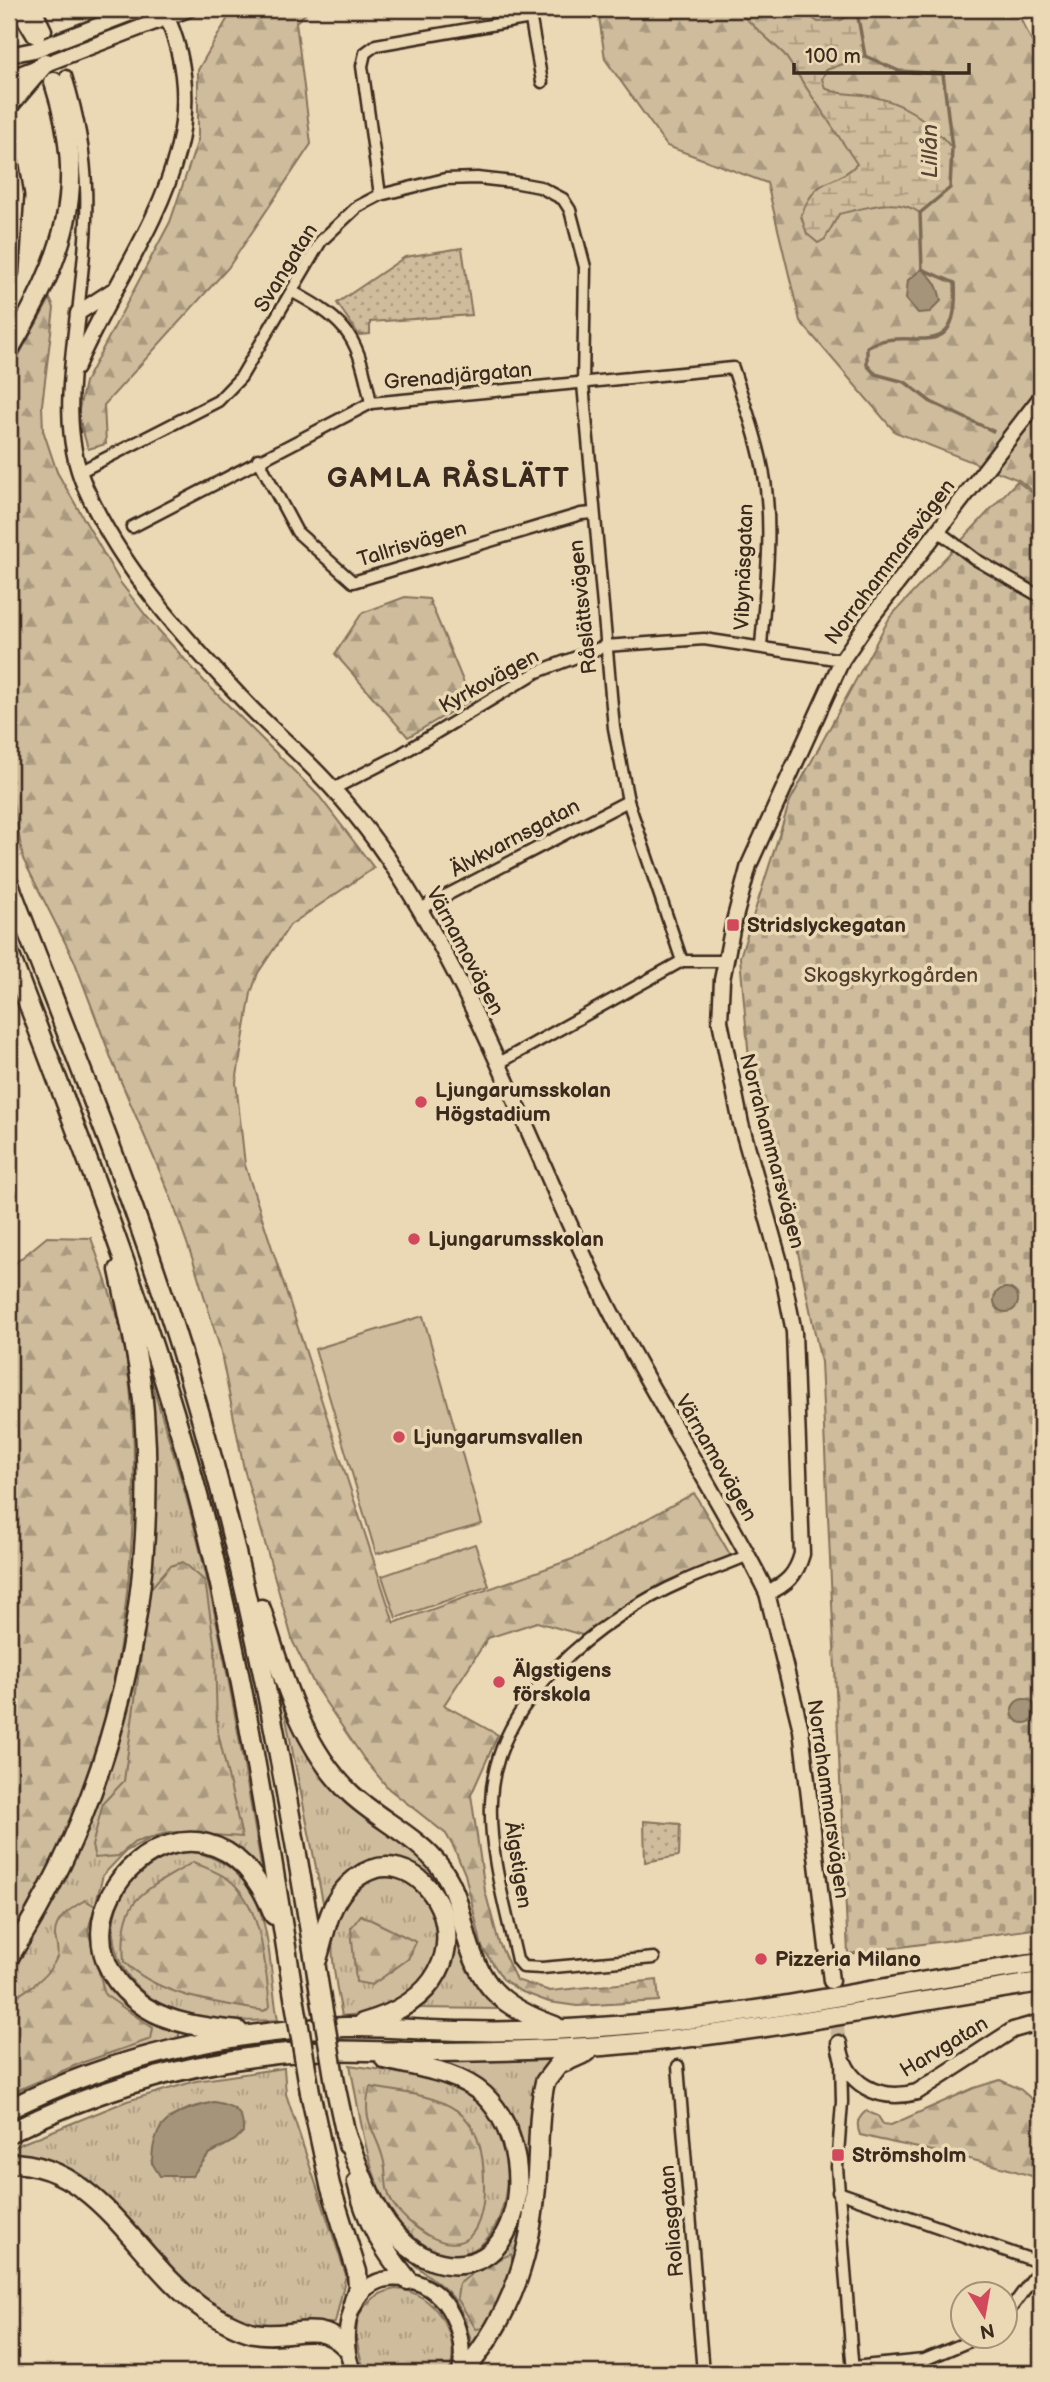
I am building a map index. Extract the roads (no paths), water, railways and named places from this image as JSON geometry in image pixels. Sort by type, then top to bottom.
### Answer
[{"type":"highway","points":[[21,9],[41,32]]},
{"type":"highway","points":[[9,106],[45,62]]},
{"type":"highway","points":[[9,350],[47,282],[59,251],[66,218],[70,149],[60,79]]},
{"type":"highway","points":[[9,164],[9,272]]},
{"type":"highway","points":[[9,884],[161,1287],[220,1486],[287,1688],[326,1764],[349,1792],[428,1853],[441,1867],[458,1902],[478,1972],[494,1992],[514,2007],[562,2029]]},
{"type":"highway","points":[[9,953],[107,1212],[166,1383],[223,1596],[262,1792],[310,2092],[330,2185],[357,2272],[354,2304]]},
{"type":"highway","points":[[9,1957],[35,1917],[82,1819],[111,1737],[130,1661],[141,1592],[146,1500],[144,1410],[134,1342],[107,1212]]},
{"type":"highway","points":[[220,1486],[247,1591],[271,1708],[345,2133],[360,2194],[373,2231],[382,2249],[408,2280]]},
{"type":"highway","points":[[258,2034],[190,2024],[146,2008],[129,1994],[114,1975],[105,1955],[104,1914],[120,1877],[135,1861],[155,1850],[193,1842],[230,1854],[246,1868],[261,1885],[285,1942]]},
{"type":"highway","points":[[316,1967],[334,1905],[344,1890],[357,1878],[371,1871],[400,1870],[427,1884],[437,1896],[446,1926],[442,1960],[436,1975],[409,2004],[346,2027]]},
{"type":"highway","points":[[9,2109],[76,2079],[222,2039],[346,2027],[489,2032],[562,2029],[722,2015],[1041,1964]]},
{"type":"highway","points":[[9,2133],[96,2094],[198,2065],[314,2051],[433,2052],[602,2046],[771,2026],[1041,1982]]},
{"type":"highway","points":[[461,2373],[495,2330],[514,2293],[529,2248],[545,2082],[549,2072],[565,2060],[602,2046]]},
{"type":"highway","points":[[345,2133],[388,2225],[416,2254],[432,2263],[462,2264],[480,2258],[495,2247],[505,2234],[515,2196],[515,2162],[511,2136],[501,2115],[482,2094],[461,2081],[437,2071],[354,2051]]},
{"type":"highway","points":[[9,2162],[41,2166],[82,2188],[182,2291],[220,2319],[253,2333],[326,2331],[345,2346]]},
{"type":"street","points":[[36,9],[41,32]]},
{"type":"street","points":[[9,55],[34,50],[142,9]]},
{"type":"street","points":[[9,78],[166,14],[189,9]]},
{"type":"street","points":[[380,195],[362,66],[365,53],[376,45],[530,13],[542,82]]},
{"type":"street","name":"Värnamovägen","points":[[71,380],[112,291],[151,222],[169,182],[182,141],[187,88],[166,14]]},
{"type":"street","points":[[60,79],[85,146],[89,186],[78,313]]},
{"type":"street","name":"Svangatan","points":[[79,472],[218,401],[241,377],[330,232],[357,207],[380,195],[446,179],[477,178],[540,187],[563,200]]},
{"type":"street","name":"Råslättsvägen","points":[[563,200],[574,220],[585,267],[583,384],[614,728],[628,801],[682,961]]},
{"type":"street","name":"Värnamovägen","points":[[112,291],[78,313],[71,380],[71,431],[79,472],[104,525],[134,573],[236,692],[333,789],[394,868],[420,909],[452,965],[499,1063],[602,1293],[642,1371],[767,1593]]},
{"type":"street","points":[[293,292],[327,310],[351,335],[359,350],[371,403]]},
{"type":"street","name":"Grenadjärgatan","points":[[132,527],[258,459],[371,403],[733,368]]},
{"type":"street","name":"Vibynäsgatan","points":[[733,368],[752,424],[765,482],[769,541],[761,646]]},
{"type":"street","name":"Norrahammarsvägen","points":[[831,1981],[801,1730],[767,1593],[785,1584],[797,1573],[802,1554],[797,1370],[784,1277],[723,1049],[720,1001],[726,961],[749,865],[842,660],[1041,397]]},
{"type":"street","name":"Tallrisvägen","points":[[258,459],[297,531],[353,582],[568,517],[593,513]]},
{"type":"street","points":[[938,531],[975,559],[1041,597]]},
{"type":"street","name":"Kyrkovägen","points":[[333,789],[396,757],[537,672],[606,646],[704,639],[842,660]]},
{"type":"street","name":"Älvkvarnsgatan","points":[[420,909],[628,801]]},
{"type":"street","points":[[499,1063],[682,961],[726,961]]},
{"type":"street","name":"Älgstigen","points":[[654,1958],[542,1968],[523,1967],[517,1960],[491,1830],[491,1799],[498,1764],[507,1738],[527,1702],[552,1671],[581,1644],[622,1614],[682,1581],[748,1555]]},
{"type":"street","name":"Harvgatan","points":[[840,2050],[852,2077],[867,2089],[883,2095],[901,2096],[917,2092],[1013,2030],[1041,2022]]},
{"type":"street","points":[[840,2050],[838,2192],[853,2370],[924,2360],[948,2350]]},
{"type":"street","name":"Roliasgatan","points":[[678,2066],[703,2373]]},
{"type":"street","points":[[838,2192],[1041,2265],[1018,2298]]},
{"type":"street","points":[[354,2373],[345,2346],[348,2317],[354,2304],[372,2287],[396,2279],[408,2280],[425,2287],[450,2311],[462,2344],[461,2373]]},
{"type":"waterway","name":"Lillån","points":[[851,9],[857,12],[865,56],[899,71],[943,74],[952,148],[950,188],[920,213],[922,269],[955,283],[954,310],[949,327],[940,335],[929,339],[883,341],[867,347],[867,365],[875,374],[905,382],[931,402],[993,431]]},
{"type":"waterway","name":"Lillån","points":[[1032,458],[1041,460]]},
{"type":"tunnel","points":[[46,30],[66,76]]},
{"type":"tunnel","points":[[831,1981],[839,2043]]},
{"type":"place","name":"Stridslyckegatan","points":[[733,925]]},
{"type":"place","name":"Ljungarumsskolan Högstadium","points":[[421,1102]]},
{"type":"place","name":"Ljungarumsskolan","points":[[414,1239]]},
{"type":"place","name":"Ljungarumsvallen","points":[[399,1437]]},
{"type":"place","name":"Älgstigens förskola","points":[[499,1682]]},
{"type":"place","name":"Pizzeria Milano","points":[[761,1959]]},
{"type":"place","name":"Strömsholm","points":[[838,2155]]},
{"type":"district","name":"GAMLA RÅSLÄTT","points":[[449,478]]},
{"type":"park label","name":"Skogskyrkogården","points":[[891,975]]}]
